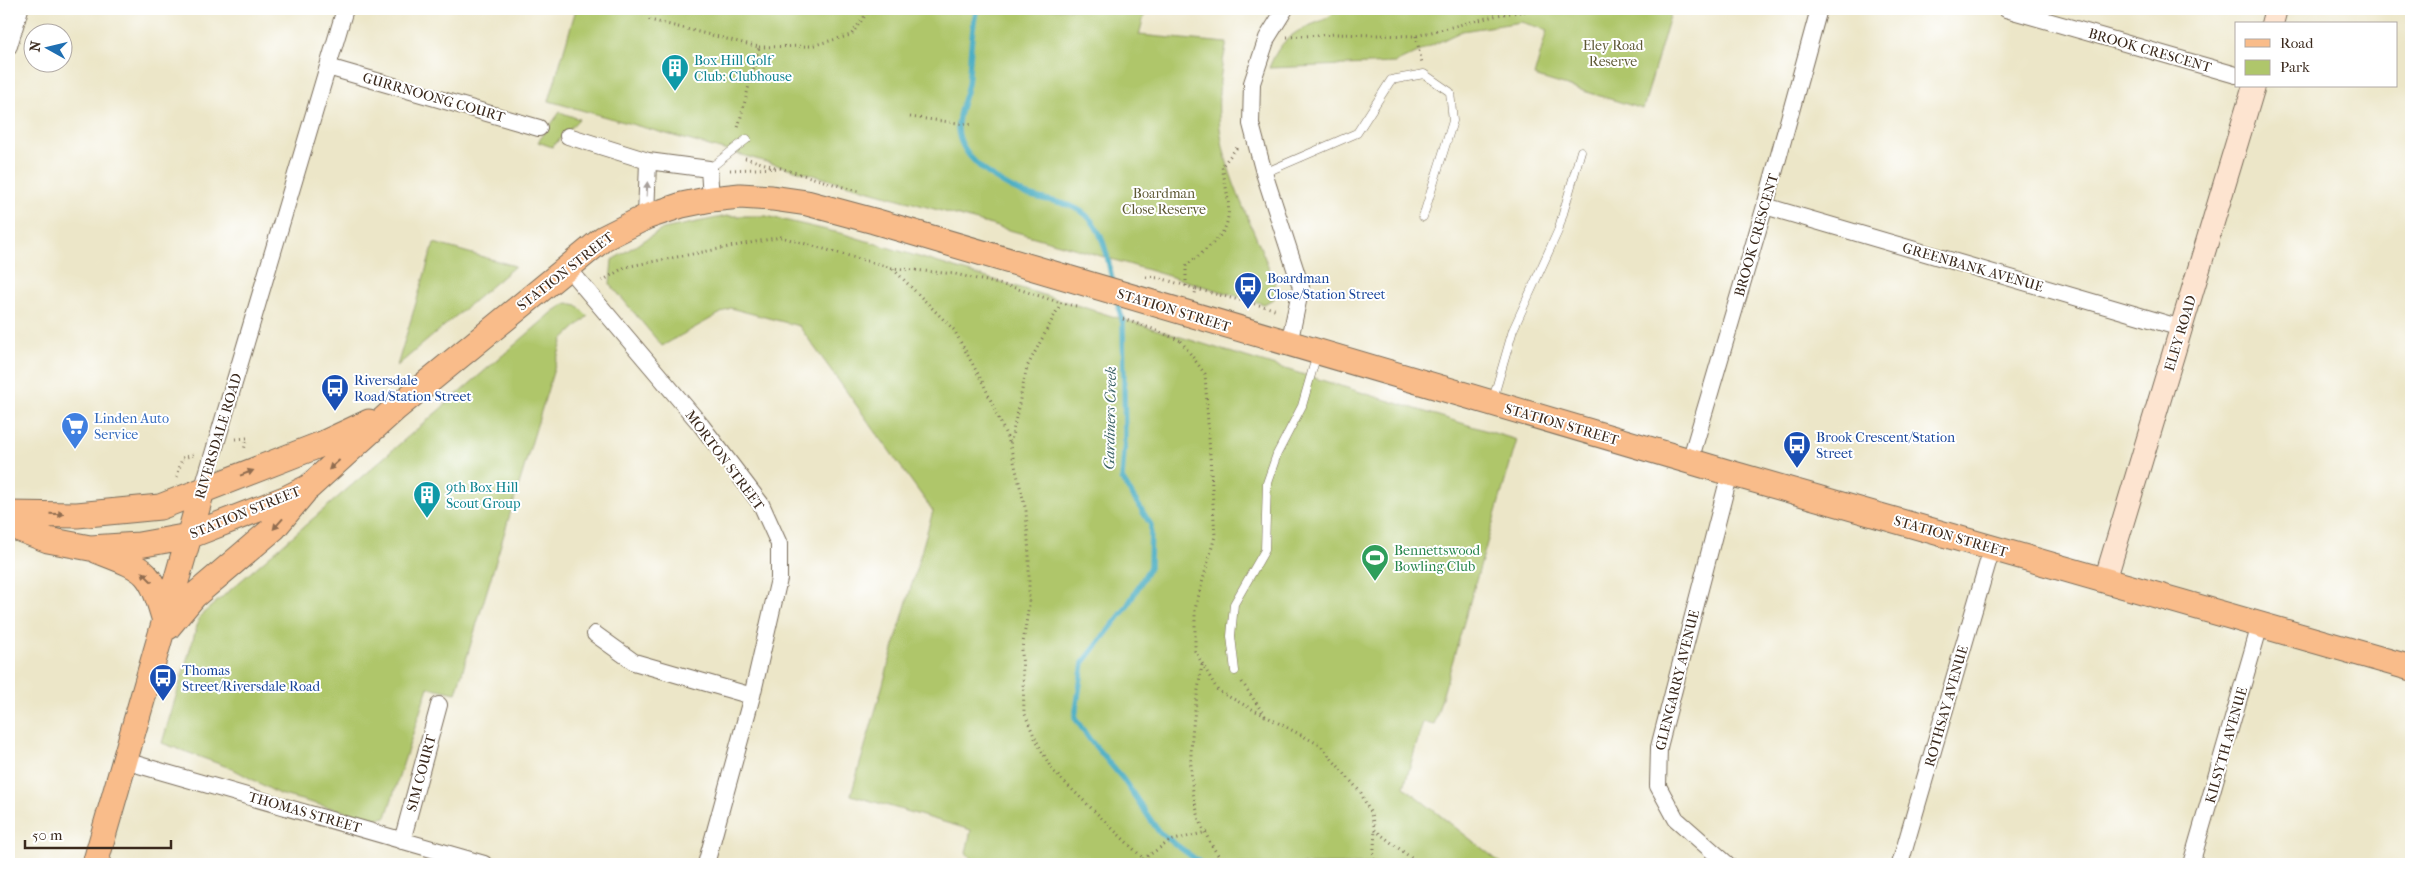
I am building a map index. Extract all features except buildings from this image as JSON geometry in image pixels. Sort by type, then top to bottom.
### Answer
[{"type":"main road","points":[[2273,22],[2276,9]]},
{"type":"main road","name":"ELEY ROAD","points":[[2106,580],[2253,88]]},
{"type":"main road","name":"STATION STREET","points":[[9,526],[48,540],[90,548],[139,546],[189,536],[287,498],[309,487],[396,408],[566,267],[604,238],[646,216],[711,199],[740,196],[807,203],[874,221],[1690,461],[2411,668]]},
{"type":"main road","name":"STATION STREET","points":[[9,514],[77,515],[160,507],[322,444],[396,408]]},
{"type":"main road","points":[[163,628],[194,596],[274,528],[309,487]]},
{"type":"main road","name":"RIVERSDALE ROAD","points":[[95,864],[202,491]]},
{"type":"main road","points":[[90,548],[134,565],[149,577],[155,586],[163,628]]},
{"type":"street","points":[[9,46],[20,9]]},
{"type":"street","name":"RIVERSDALE ROAD","points":[[202,491],[345,9]]},
{"type":"street","points":[[1285,9],[1267,38],[1252,83],[1251,124],[1264,174],[1301,287],[1288,344]]},
{"type":"street","name":"BROOK CRESCENT","points":[[1690,461],[1765,206],[1819,9]]},
{"type":"street","name":"BROOK CRESCENT","points":[[2006,9],[2235,75]]},
{"type":"street","name":"GURRNOONG COURT","points":[[328,67],[540,128]]},
{"type":"street","points":[[568,136],[648,161],[709,169],[711,199]]},
{"type":"street","points":[[646,216],[648,161]]},
{"type":"street","name":"GREENBANK AVENUE","points":[[1765,206],[2181,328]]},
{"type":"street","name":"MORTON STREET","points":[[566,267],[701,425],[761,504],[779,544],[779,579],[752,696],[706,864]]},
{"type":"street","name":"GLENGARRY AVENUE","points":[[1727,864],[1676,819],[1658,786],[1658,756],[1730,472]]},
{"type":"street","name":"ROTHSAY AVENUE","points":[[1900,864],[1992,548]]},
{"type":"street","name":"KILSYTH AVENUE","points":[[2191,864],[2260,625]]},
{"type":"street","points":[[595,634],[634,662],[752,696]]},
{"type":"street","name":"SIM COURT","points":[[402,841],[439,705]]},
{"type":"street","name":"THOMAS STREET","points":[[125,761],[484,864]]},
{"type":"lane","points":[[1264,174],[1357,133],[1391,80],[1424,74],[1450,92],[1453,121],[1424,217]]},
{"type":"lane","points":[[709,169],[731,154],[747,139]]},
{"type":"lane","points":[[1492,403],[1513,330],[1558,231],[1582,151]]},
{"type":"lane","points":[[1235,671],[1231,636],[1234,604],[1266,550],[1266,484],[1277,454],[1302,406],[1318,352]]},
{"type":"path","points":[[649,9],[650,20],[759,47],[811,46],[851,35],[870,9]]},
{"type":"path","points":[[1267,38],[1335,34],[1416,36],[1502,14],[1547,9]]},
{"type":"path","points":[[1416,36],[1424,74]]},
{"type":"path","points":[[759,47],[731,154],[780,168]]},
{"type":"path","points":[[910,116],[974,125]]},
{"type":"path","points":[[1146,277],[1160,278],[1186,286],[1186,266],[1214,241],[1225,227],[1228,203],[1222,166],[1237,149],[1251,124]]},
{"type":"path","points":[[586,290],[625,267],[781,237],[892,268],[955,274],[1012,287],[1079,306]]},
{"type":"path","points":[[892,268],[954,330],[984,385],[1010,445],[1027,520],[1029,605],[1022,649],[1024,712],[1052,770],[1149,864]]},
{"type":"path","points":[[1196,290],[1296,315]]},
{"type":"path","points":[[1010,445],[1027,367],[1061,302]]},
{"type":"path","points":[[1153,329],[1181,341],[1205,374],[1215,536],[1195,609],[1195,651],[1218,691],[1320,745],[1361,793],[1371,814],[1375,830],[1373,864]]},
{"type":"path","points":[[234,439],[247,438],[243,453]]},
{"type":"path","points":[[175,484],[182,458],[199,454]]},
{"type":"path","points":[[1202,664],[1190,754],[1196,810],[1217,854],[1225,864]]},
{"type":"path","points":[[1235,671],[1266,717]]},
{"type":"path","points":[[1375,830],[1419,864]]},
{"type":"path","points":[[1143,859],[1170,841],[1207,832]]},
{"type":"green space","name":"Boardman Close Reserve","points":[[576,9],[1146,9],[1139,35],[1227,43],[1220,79],[1219,111],[1222,140],[1228,168],[1275,284],[1275,298],[1264,304],[1077,249],[549,101]]},
{"type":"green space","name":"Eley Road Reserve","points":[[1337,9],[1672,9],[1643,109],[1534,76],[1547,30],[1521,22],[1462,31],[1395,63],[1269,68],[1278,50],[1286,40],[1297,32],[1325,19]]},
{"type":"green space","points":[[560,112],[579,119],[552,147],[538,142]]},
{"type":"green space","points":[[727,216],[766,216],[844,234],[1517,440],[1434,725],[1423,722],[1404,787],[1502,864],[978,864],[966,853],[971,830],[851,795],[933,511],[799,326],[730,308],[662,346],[610,284],[612,260],[663,229]]},
{"type":"green space","points":[[434,243],[515,266],[397,366]]},
{"type":"green space","points":[[567,303],[577,305],[588,316],[563,339],[456,693],[428,687],[386,817],[373,819],[279,794],[233,769],[162,743],[200,616],[554,311]]},
{"type":"waterway","name":"Gardiners Creek","points":[[977,9],[972,37],[968,84],[958,123],[960,139],[965,150],[982,169],[1015,190],[1065,204],[1080,210],[1086,215],[1102,238],[1113,284]]},
{"type":"waterway","name":"Gardiners Creek","points":[[1117,300],[1123,324],[1125,439],[1122,479],[1151,525],[1150,567],[1126,608],[1083,663],[1075,718],[1090,740],[1123,779],[1159,832],[1202,864]]},
{"type":"place","name":"Box Hill Golf Club: Clubhouse","points":[[675,92]]},
{"type":"place","name":"Boardman Close/Station Street","points":[[1248,310]]},
{"type":"place","name":"Riversdale Road/Station Street","points":[[335,412]]},
{"type":"place","name":"Linden Auto Service","points":[[75,450]]},
{"type":"place","name":"Brook Crescent/Station Street","points":[[1797,469]]},
{"type":"place","name":"9th Box Hill Scout Group","points":[[427,519]]},
{"type":"place","name":"Bennettswood Bowling Club","points":[[1375,582]]},
{"type":"place","name":"Thomas Street/Riversdale Road","points":[[163,702]]}]
